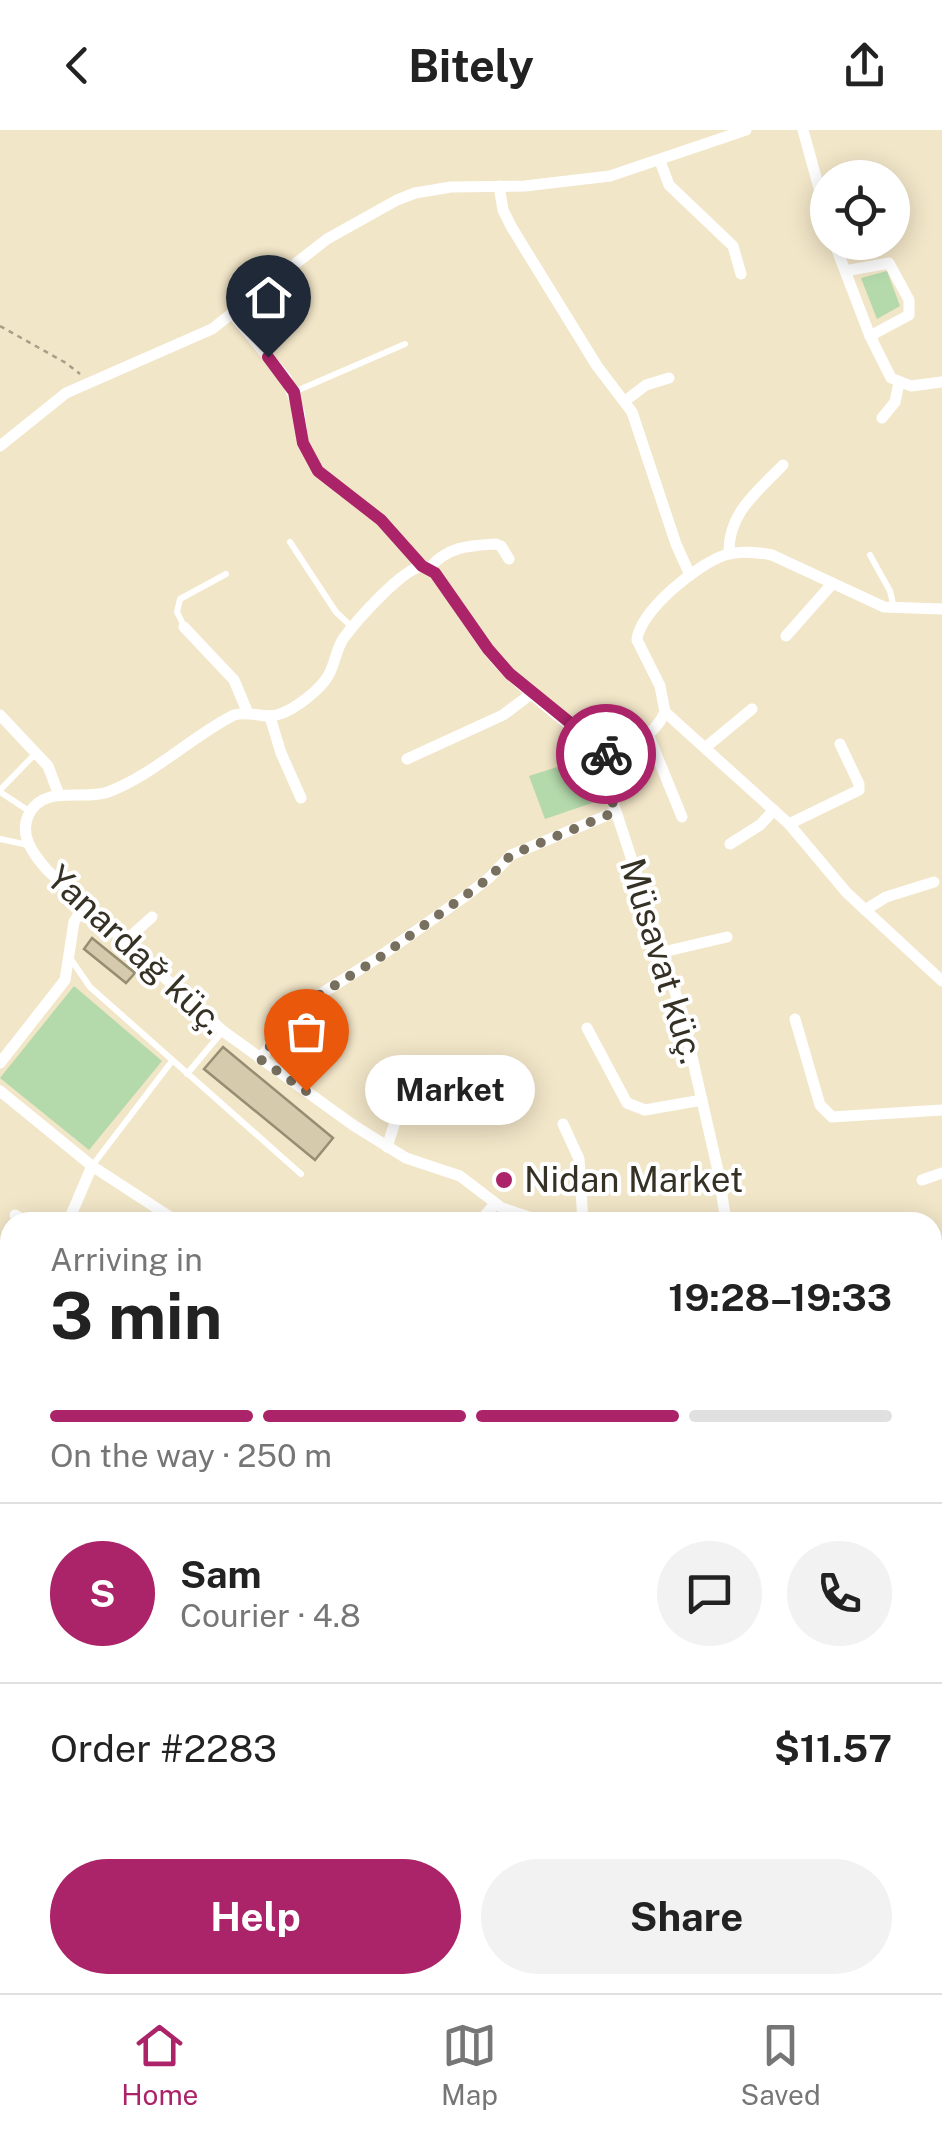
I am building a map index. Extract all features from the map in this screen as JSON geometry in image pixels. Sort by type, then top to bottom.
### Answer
[{"type":"street","points":[[0,446],[48,405],[88,382],[234,316],[327,239],[396,200],[432,189],[610,176],[746,130]]},
{"type":"street","points":[[803,130],[811,160]]},
{"type":"street","points":[[660,161],[669,185],[733,246],[742,274]]},
{"type":"street","points":[[499,186],[503,210],[512,228],[636,422],[690,575]]},
{"type":"street","points":[[841,260],[884,366],[899,383],[910,386],[942,382]]},
{"type":"street","points":[[845,271],[889,263],[909,300],[909,315],[870,336]]},
{"type":"street","points":[[234,316],[294,392],[303,443],[318,471],[381,520],[426,567],[496,660],[590,739],[607,746],[628,744],[661,722],[665,712],[660,686],[639,647],[638,632],[646,616],[690,575],[729,553],[759,552],[772,556],[894,609],[942,609]]},
{"type":"street","points":[[625,400],[646,385],[669,378]]},
{"type":"street","points":[[882,418],[895,402],[899,383]]},
{"type":"street","points":[[729,553],[728,534],[735,516],[783,465]]},
{"type":"street","points":[[30,812],[59,795],[110,791],[224,720],[246,712],[270,717],[286,712],[321,685],[341,642],[407,572],[426,567],[456,548],[496,544],[509,559]]},
{"type":"street","points":[[786,636],[832,584]]},
{"type":"street","points":[[184,628],[234,680],[246,712]]},
{"type":"street","points":[[407,759],[503,716],[532,694]]},
{"type":"street","points":[[706,747],[752,709]]},
{"type":"street","points":[[665,712],[789,824],[834,879],[942,982]]},
{"type":"street","points":[[0,716],[48,766],[59,795]]},
{"type":"street","points":[[270,717],[280,754],[300,798]]},
{"type":"street","points":[[648,734],[682,817]]},
{"type":"street","points":[[789,824],[859,790],[860,784],[840,744]]},
{"type":"street","name":"Müsavat küç.","points":[[607,746],[606,776],[615,812],[682,1014],[724,1212]]},
{"type":"street","points":[[730,844],[760,825],[774,810]]},
{"type":"street","name":"Yanardağ küç.","points":[[30,812],[26,830],[29,845],[47,870],[223,1031],[387,1147],[406,1158],[460,1176],[495,1204],[517,1212]]},
{"type":"street","points":[[260,1059],[288,1023],[316,997],[379,958],[466,895],[511,855],[615,812]]},
{"type":"street","points":[[865,910],[886,897],[934,882]]},
{"type":"street","points":[[0,1063],[62,986],[74,922],[84,906]]},
{"type":"street","points":[[124,942],[152,917]]},
{"type":"street","points":[[663,952],[727,937]]},
{"type":"street","points":[[795,1019],[820,1104],[832,1117],[942,1110]]},
{"type":"street","points":[[587,1028],[626,1103],[645,1110],[702,1100]]},
{"type":"street","points":[[0,1091],[92,1166],[163,1212]]},
{"type":"street","points":[[387,1147],[396,1116]]},
{"type":"street","points":[[562,1124],[579,1160],[582,1212]]},
{"type":"street","points":[[72,1212],[92,1166]]},
{"type":"street","points":[[922,1180],[942,1173]]},
{"type":"street","points":[[488,1212],[495,1204]]},
{"type":"lane","points":[[294,392],[405,344]]},
{"type":"lane","points":[[290,542],[336,612],[352,628]]},
{"type":"lane","points":[[870,555],[890,591],[894,609]]},
{"type":"lane","points":[[184,628],[176,605],[180,599],[226,574]]},
{"type":"lane","points":[[30,812],[0,791],[37,752]]},
{"type":"lane","points":[[0,840],[29,845]]},
{"type":"lane","points":[[70,957],[90,987],[300,1174]]},
{"type":"lane","points":[[187,1074],[223,1031]]},
{"type":"lane","points":[[92,1166],[172,1061]]},
{"type":"path","points":[[0,326],[66,363],[88,382]]},
{"type":"green space","points":[[887,271],[900,306],[877,319],[861,278]]},
{"type":"green space","points":[[579,760],[595,802],[545,819],[529,776]]},
{"type":"green space","points":[[74,986],[162,1061],[89,1150],[0,1078]]},
{"type":"building","points":[[92,938],[135,973],[126,983],[84,949]]},
{"type":"building","points":[[223,1047],[333,1138],[315,1160],[204,1069]]},
{"type":"way so far","points":[[306,1091],[260,1059],[288,1023],[316,997],[379,958],[489,878],[511,855],[615,812],[606,776],[606,754]]},
{"type":"place","name":"Market","points":[[306,1091]]},
{"type":"place","name":"Nidan Market","points":[[504,1180]]},
{"type":"route","points":[[268,357],[294,392],[303,443],[318,471],[381,520],[422,566],[435,573],[510,674],[590,739],[607,746],[606,754]]}]
